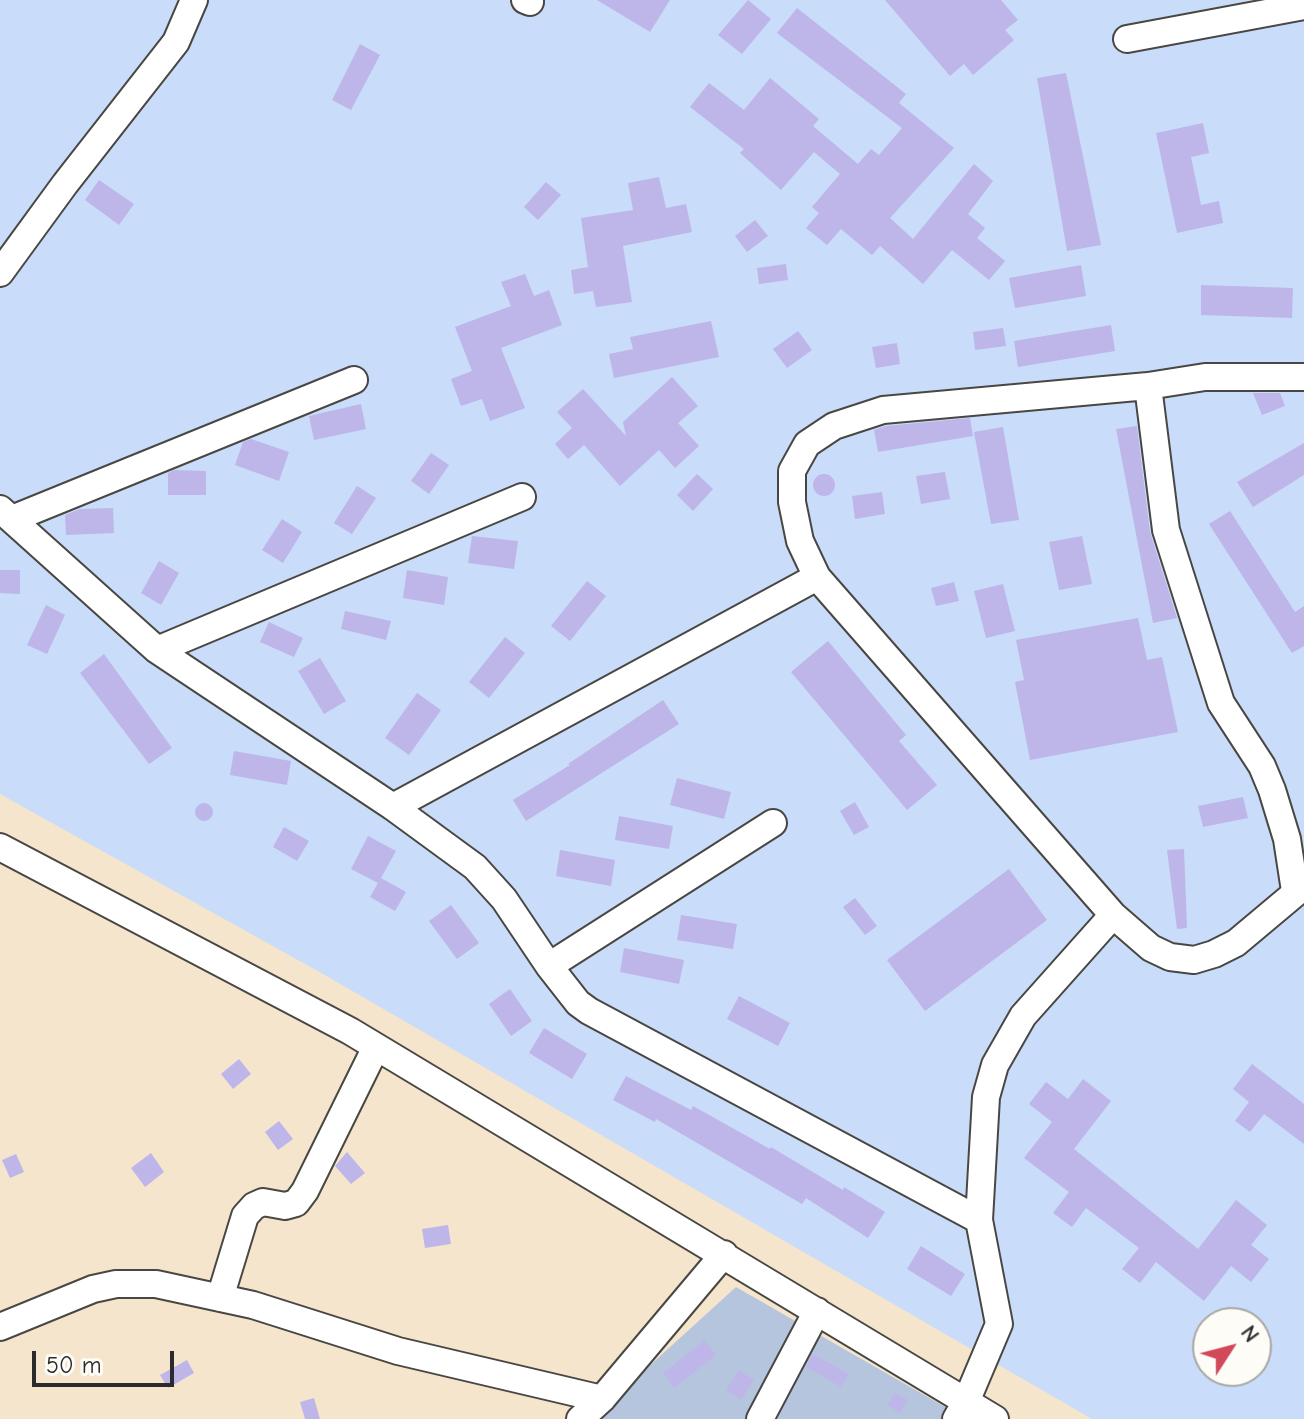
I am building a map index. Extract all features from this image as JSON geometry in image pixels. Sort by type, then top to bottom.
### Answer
[{"type":"street","points":[[0,273],[176,42],[194,0]]},
{"type":"street","points":[[1127,39],[1304,6]]},
{"type":"street","points":[[1148,386],[1166,530],[1221,703],[1262,766],[1272,790],[1300,889],[1236,943],[1194,960],[1170,957],[1151,948],[1113,915],[817,577],[800,541],[792,502],[792,471],[807,444],[834,426],[883,410],[1148,386],[1205,377],[1304,377]]},
{"type":"street","points":[[354,380],[6,514],[157,650],[393,807],[475,867],[491,882],[578,1003],[589,1011],[979,1220]]},
{"type":"street","points":[[157,650],[522,497]]},
{"type":"street","points":[[393,807],[817,577]]},
{"type":"street","points":[[549,966],[773,823]]},
{"type":"street","points":[[0,847],[376,1047],[817,1311],[961,1411],[995,1419]]},
{"type":"street","points":[[961,1411],[999,1324],[979,1220],[986,1097],[995,1065],[1023,1016],[1113,915]]},
{"type":"street","points":[[220,1298],[245,1216],[263,1202],[285,1206],[296,1203],[305,1191],[376,1047]]},
{"type":"street","points":[[580,1419],[602,1399],[724,1254]]},
{"type":"street","points":[[0,1327],[93,1289],[116,1284],[156,1284],[253,1305],[398,1351],[602,1399]]},
{"type":"street","points":[[760,1419],[817,1311]]},
{"type":"shaded area","points":[[0,0],[1304,0],[1304,1419],[1092,1419],[323,974],[0,794]]},
{"type":"shaded area","points":[[736,1287],[966,1419],[591,1419]]},
{"type":"building","points":[[597,0],[670,0],[650,32]]},
{"type":"building","points":[[748,0],[771,19],[742,54],[718,35]]},
{"type":"building","points":[[885,0],[1001,0],[1018,20],[1005,30],[1014,40],[973,75],[964,64],[950,76]]},
{"type":"building","points":[[797,8],[906,94],[899,103],[954,148],[890,218],[913,239],[974,164],[993,181],[968,214],[985,228],[977,238],[1005,261],[989,280],[952,250],[923,284],[880,246],[872,255],[841,229],[827,245],[806,228],[819,213],[812,207],[840,174],[814,152],[781,190],[740,153],[744,149],[690,107],[709,83],[744,110],[770,78],[819,119],[813,126],[858,164],[871,149],[879,155],[902,128],[777,33]]},
{"type":"building","points":[[360,44],[380,55],[351,110],[332,100]]},
{"type":"building","points":[[1066,73],[1101,245],[1067,251],[1037,78]]},
{"type":"building","points":[[1203,123],[1209,153],[1191,157],[1201,205],[1219,201],[1223,223],[1177,233],[1156,133]]},
{"type":"building","points":[[659,177],[666,208],[686,204],[692,232],[623,246],[632,302],[596,307],[593,291],[574,294],[571,270],[588,267],[581,218],[633,210],[628,183]]},
{"type":"building","points":[[99,180],[134,204],[119,225],[85,200]]},
{"type":"building","points":[[546,182],[561,195],[538,220],[524,207]]},
{"type":"building","points":[[755,220],[768,236],[747,252],[735,236]]},
{"type":"building","points":[[786,264],[788,280],[759,284],[757,268]]},
{"type":"building","points":[[1081,265],[1086,296],[1015,308],[1009,278]]},
{"type":"building","points":[[525,274],[534,296],[549,290],[562,325],[501,348],[525,408],[490,421],[482,399],[461,406],[451,379],[472,371],[455,327],[511,306],[501,282]]},
{"type":"building","points":[[1201,285],[1293,288],[1292,318],[1201,315]]},
{"type":"building","points":[[711,321],[719,357],[614,378],[609,354],[633,349],[630,337]]},
{"type":"building","points":[[1111,325],[1115,351],[1018,367],[1014,341]]},
{"type":"building","points":[[1003,328],[1006,346],[975,350],[973,332]]},
{"type":"building","points":[[798,331],[812,350],[787,368],[773,349]]},
{"type":"building","points":[[897,343],[900,364],[876,368],[872,347]]},
{"type":"building","points":[[672,377],[698,406],[678,423],[699,446],[675,468],[659,450],[620,486],[584,445],[568,459],[555,444],[572,428],[557,412],[583,389],[626,436],[623,422]]},
{"type":"building","points":[[1253,393],[1280,393],[1285,406],[1262,415]]},
{"type":"building","points":[[361,404],[366,429],[314,440],[309,416]]},
{"type":"building","points":[[970,418],[973,436],[878,452],[874,430],[886,426]]},
{"type":"building","points":[[1137,426],[1150,532],[1177,618],[1153,623],[1116,429]]},
{"type":"building","points":[[1003,427],[1019,520],[991,524],[974,432]]},
{"type":"building","points":[[251,439],[289,452],[279,481],[235,465],[243,442]]},
{"type":"building","points":[[1304,443],[1304,475],[1253,507],[1237,482]]},
{"type":"building","points":[[431,453],[449,465],[429,494],[411,481]]},
{"type":"building","points":[[174,470],[206,471],[206,495],[168,495],[168,473]]},
{"type":"building","points":[[945,472],[950,499],[921,504],[916,476]]},
{"type":"building","points":[[697,474],[713,489],[693,511],[677,495]]},
{"type":"building","points":[[824,474],[832,477],[835,485],[832,493],[824,496],[816,493],[813,485],[816,477]]},
{"type":"building","points":[[357,486],[376,498],[352,534],[334,523]]},
{"type":"building","points":[[882,492],[885,514],[855,519],[852,496]]},
{"type":"building","points":[[113,508],[114,533],[66,535],[65,515],[80,509]]},
{"type":"building","points":[[1230,511],[1295,612],[1304,606],[1304,646],[1292,653],[1209,524]]},
{"type":"building","points":[[282,519],[302,532],[283,563],[262,550]]},
{"type":"building","points":[[472,536],[518,541],[514,569],[468,563]]},
{"type":"building","points":[[1082,536],[1092,584],[1059,590],[1049,542]]},
{"type":"building","points":[[159,561],[179,573],[161,605],[141,593]]},
{"type":"building","points":[[0,570],[20,570],[20,594],[0,593]]},
{"type":"building","points":[[407,570],[448,577],[444,605],[403,598]]},
{"type":"building","points":[[587,581],[606,596],[570,641],[551,626]]},
{"type":"building","points":[[954,582],[959,601],[936,606],[931,588]]},
{"type":"building","points":[[1003,584],[1015,631],[986,638],[974,591]]},
{"type":"building","points":[[46,605],[65,615],[47,654],[27,645]]},
{"type":"building","points":[[345,611],[391,621],[386,640],[341,629]]},
{"type":"building","points":[[1138,618],[1147,660],[1162,657],[1178,732],[1030,760],[1015,682],[1024,680],[1016,640]]},
{"type":"building","points":[[269,622],[303,638],[294,657],[260,642]]},
{"type":"building","points":[[505,637],[525,653],[489,698],[469,682]]},
{"type":"building","points":[[828,641],[906,735],[899,741],[937,785],[907,810],[791,672]]},
{"type":"building","points":[[104,654],[172,748],[149,764],[80,673]]},
{"type":"building","points":[[320,658],[346,701],[324,714],[298,671]]},
{"type":"building","points":[[417,693],[441,710],[409,755],[385,738]]},
{"type":"building","points":[[663,700],[679,724],[526,821],[513,800],[570,765]]},
{"type":"building","points":[[234,751],[291,761],[287,785],[230,775]]},
{"type":"building","points":[[677,778],[731,792],[724,819],[670,805]]},
{"type":"building","points":[[1243,797],[1248,818],[1203,827],[1198,806]]},
{"type":"building","points":[[855,802],[869,827],[854,835],[840,811]]},
{"type":"building","points":[[204,803],[213,812],[204,821],[195,812]]},
{"type":"building","points":[[619,816],[673,826],[669,849],[615,840]]},
{"type":"building","points":[[284,827],[309,841],[297,861],[273,847]]},
{"type":"building","points":[[368,836],[396,851],[381,878],[406,892],[395,911],[370,897],[378,883],[351,869]]},
{"type":"building","points":[[1184,849],[1187,928],[1177,929],[1167,850]]},
{"type":"building","points":[[560,850],[615,860],[611,886],[556,876]]},
{"type":"building","points":[[1009,869],[1047,920],[925,1011],[887,960]]},
{"type":"building","points":[[855,898],[877,926],[865,935],[843,907]]},
{"type":"building","points":[[451,905],[479,943],[457,959],[429,921]]},
{"type":"building","points":[[681,915],[737,924],[733,949],[677,940]]},
{"type":"building","points":[[624,948],[684,960],[679,984],[620,972]]},
{"type":"building","points":[[510,989],[532,1021],[511,1036],[489,1004]]},
{"type":"building","points":[[739,996],[790,1023],[778,1046],[727,1019]]},
{"type":"building","points":[[544,1028],[587,1054],[572,1079],[529,1053]]},
{"type":"building","points":[[239,1059],[251,1074],[233,1089],[221,1074]]},
{"type":"building","points":[[1252,1064],[1304,1104],[1304,1144],[1264,1114],[1250,1132],[1235,1121],[1249,1102],[1233,1089]]},
{"type":"building","points":[[626,1076],[691,1110],[693,1106],[885,1212],[868,1238],[806,1198],[802,1204],[656,1119],[655,1122],[613,1100]]},
{"type":"building","points":[[1083,1079],[1111,1101],[1074,1149],[1198,1249],[1236,1200],[1267,1225],[1251,1245],[1269,1259],[1251,1282],[1231,1266],[1204,1301],[1156,1262],[1140,1283],[1122,1269],[1139,1248],[1086,1208],[1072,1227],[1053,1213],[1069,1192],[1024,1158],[1052,1122],[1029,1104],[1046,1082],[1068,1099]]},
{"type":"building","points":[[279,1121],[293,1139],[278,1150],[265,1132]]},
{"type":"building","points":[[347,1152],[365,1173],[351,1184],[335,1166]]},
{"type":"building","points":[[151,1153],[164,1172],[145,1187],[131,1168]]},
{"type":"building","points":[[16,1154],[24,1172],[10,1178],[2,1160]]},
{"type":"building","points":[[448,1225],[451,1244],[425,1248],[422,1229]]},
{"type":"building","points":[[921,1246],[965,1274],[951,1296],[907,1269]]},
{"type":"building","points":[[705,1340],[716,1355],[674,1388],[663,1373]]},
{"type":"building","points":[[812,1354],[849,1374],[841,1387],[806,1367]]},
{"type":"building","points":[[187,1360],[194,1373],[168,1388],[160,1375]]},
{"type":"building","points":[[739,1370],[754,1380],[741,1400],[726,1390]]},
{"type":"building","points":[[895,1393],[908,1400],[900,1413],[887,1405]]},
{"type":"building","points":[[314,1398],[320,1419],[305,1419],[300,1402]]}]
